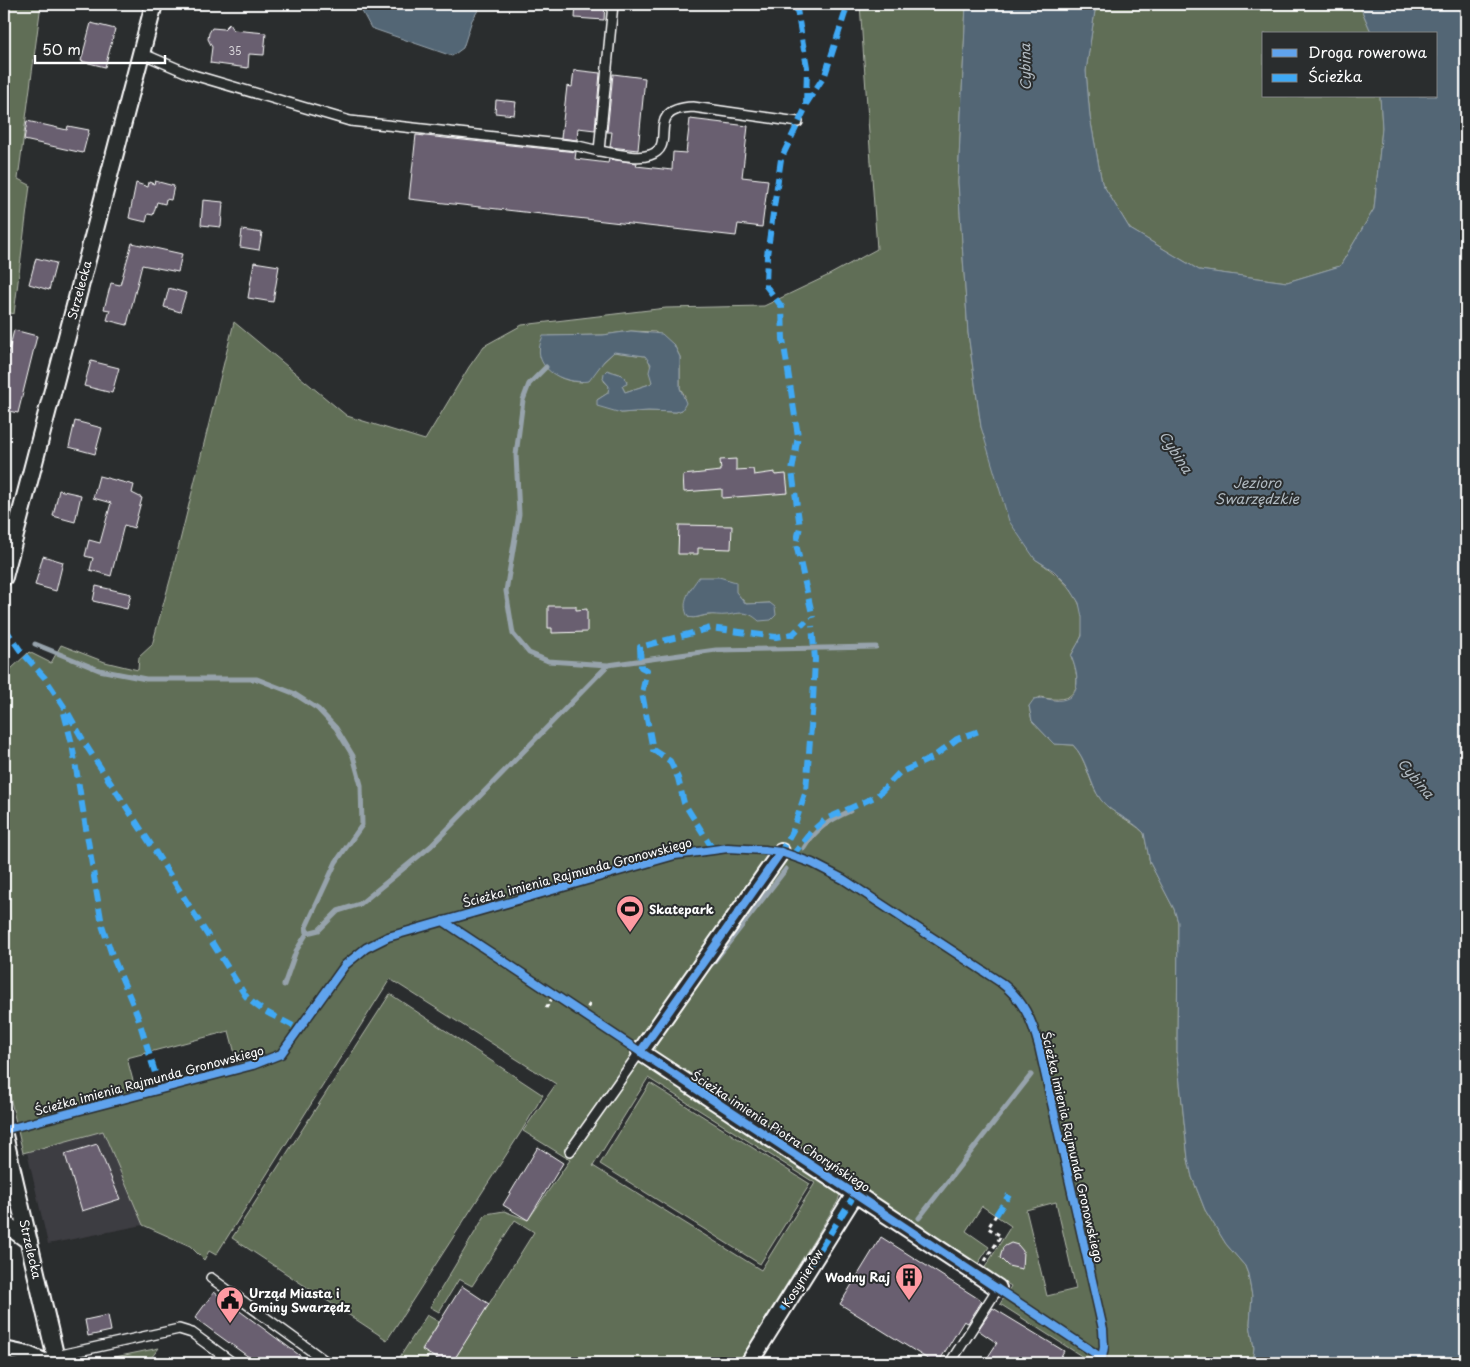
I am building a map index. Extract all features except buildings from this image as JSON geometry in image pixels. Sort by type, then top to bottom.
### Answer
[{"type":"street","name":"Strzelecka","points":[[4,577],[154,4]]},
{"type":"street","points":[[640,1052],[781,852]]},
{"type":"street","name":"Ścieżka imienia Piotra Choryńskiego","points":[[640,1052],[998,1288]]},
{"type":"street","name":"Strzelecka","points":[[4,1135],[29,1241],[53,1361]]},
{"type":"street","name":"Kosynierów","points":[[749,1363],[855,1194]]},
{"type":"street","points":[[4,1223],[29,1241]]},
{"type":"street","points":[[4,1350],[53,1361]]},
{"type":"lane","points":[[599,151],[613,4]]},
{"type":"lane","points":[[141,53],[190,74],[350,121],[578,146],[635,156],[648,156],[656,153],[661,147],[665,117],[671,111],[680,108],[693,107],[798,122]]},
{"type":"lane","points":[[570,1151],[640,1052]]},
{"type":"lane","points":[[211,1278],[328,1363]]},
{"type":"lane","points":[[950,1363],[998,1288]]},
{"type":"lane","points":[[53,1361],[178,1330],[192,1333],[233,1363]]},
{"type":"path","points":[[546,990],[558,997],[546,1008]]},
{"type":"path","points":[[591,1019],[579,1012],[592,1001]]},
{"type":"path","points":[[977,1274],[1001,1236],[988,1228],[996,1215]]},
{"type":"shaded area","points":[[103,1131],[143,1225],[48,1244],[27,1152]]},
{"type":"green space","points":[[4,4],[41,4],[18,179],[30,185],[14,314],[4,311]]},
{"type":"green space","points":[[860,4],[966,4],[958,182],[968,333],[981,427],[1035,559],[1063,582],[1078,600],[1082,611],[1082,635],[1071,656],[1077,677],[1074,692],[1062,699],[1040,697],[1029,706],[1032,721],[1054,744],[1073,745],[1084,763],[1099,797],[1115,813],[1144,833],[1150,863],[1174,909],[1178,922],[1177,1055],[1188,1159],[1192,1177],[1205,1210],[1226,1244],[1245,1266],[1248,1274],[1252,1296],[1250,1324],[1254,1348],[1252,1363],[1079,1363],[1083,1357],[1000,1304],[1011,1286],[984,1269],[1011,1226],[982,1206],[966,1231],[989,1247],[977,1265],[652,1051],[840,1194],[838,1201],[738,1363],[452,1363],[534,1232],[515,1220],[472,1286],[459,1279],[439,1312],[430,1307],[486,1214],[504,1211],[528,1220],[570,1160],[523,1131],[556,1084],[390,979],[216,1255],[209,1251],[204,1260],[190,1246],[143,1225],[103,1131],[23,1153],[4,1071],[4,663],[11,669],[29,652],[51,663],[61,645],[105,662],[138,670],[139,657],[152,645],[172,573],[234,322],[347,416],[425,440],[469,367],[484,346],[522,325],[666,308],[764,306],[827,276],[877,249]],"holes":[[[631,331],[655,332],[674,345],[680,357],[680,388],[685,396],[682,410],[676,412],[648,411],[621,413],[597,400],[608,393],[609,386],[604,381],[607,371],[624,377],[627,382],[622,386],[625,392],[650,384],[652,382],[651,368],[645,356],[614,352],[582,382],[567,380],[552,372],[540,356],[549,336],[603,335]],[[736,592],[746,604],[770,603],[752,614],[730,613],[696,618],[688,617]],[[229,1031],[239,1069],[137,1096],[127,1058]],[[648,1078],[815,1183],[761,1270],[593,1166]],[[1056,1202],[1076,1289],[1047,1296],[1026,1210]]]},
{"type":"green space","points":[[1096,4],[1359,4],[1371,32],[1262,32],[1262,98],[1380,98],[1382,128],[1374,209],[1340,266],[1287,282],[1199,270],[1130,229],[1102,183],[1090,117],[1086,71]]},
{"type":"green space","points":[[390,994],[543,1095],[387,1340],[232,1238]]},
{"type":"green space","points":[[650,1083],[810,1184],[760,1264],[600,1164]]},
{"type":"green space","points":[[427,1315],[439,1322],[422,1349],[430,1354],[424,1363],[396,1363]]},
{"type":"green space","points":[[159,1348],[147,1363],[86,1363]]},
{"type":"water","points":[[358,4],[482,4],[472,20],[463,48],[452,56],[371,28]]},
{"type":"water","name":"Jezioro Swarzędzkie","points":[[966,4],[1096,4],[1086,71],[1090,117],[1102,183],[1130,229],[1199,270],[1287,282],[1340,266],[1374,209],[1382,128],[1380,98],[1438,98],[1438,32],[1371,32],[1359,4],[1452,4],[1466,16],[1466,1363],[1252,1363],[1254,1348],[1250,1324],[1252,1296],[1248,1274],[1245,1266],[1226,1244],[1205,1210],[1192,1177],[1188,1159],[1177,1055],[1178,922],[1174,909],[1150,863],[1144,833],[1134,824],[1111,810],[1101,800],[1082,758],[1073,745],[1054,744],[1032,721],[1029,706],[1034,699],[1062,700],[1074,694],[1077,675],[1071,656],[1082,636],[1082,617],[1079,603],[1068,585],[1054,571],[1035,559],[1009,521],[981,427],[968,333],[958,182]]},
{"type":"water","points":[[631,331],[662,334],[674,345],[680,357],[680,388],[686,403],[682,410],[676,412],[648,411],[621,413],[597,406],[597,400],[608,393],[609,386],[603,379],[604,373],[607,370],[620,374],[625,378],[627,384],[622,386],[625,392],[652,382],[649,372],[651,364],[645,356],[614,352],[604,361],[589,381],[568,380],[559,377],[550,372],[540,357],[543,336],[603,335]]},
{"type":"water","points":[[699,577],[719,577],[736,582],[736,592],[746,604],[770,603],[775,607],[776,615],[771,620],[759,621],[751,615],[744,613],[688,617],[685,606],[687,596]]},
{"type":"waterway","points":[[546,367],[529,384],[523,400],[516,455],[519,514],[506,591],[513,634],[529,653],[548,661],[608,665]]},
{"type":"waterway","points":[[35,644],[99,670],[146,679],[257,679],[293,693],[318,709],[336,728],[353,756],[361,785],[362,825],[336,862],[306,927],[307,933],[319,930],[338,911],[360,904],[431,846],[608,665],[716,650],[876,647]]},
{"type":"waterway","points":[[804,848],[813,835],[824,826],[850,811]]},
{"type":"waterway","points":[[713,963],[786,869]]},
{"type":"waterway","points":[[284,985],[296,951],[307,933]]},
{"type":"waterway","points":[[919,1218],[1031,1075]]},
{"type":"marked path","points":[[796,4],[807,67],[806,107],[781,159],[767,255],[766,286],[782,307],[783,339],[798,436],[792,471],[800,527],[796,544],[813,618]]},
{"type":"marked path","points":[[806,104],[825,75],[848,4]]},
{"type":"marked path","points":[[713,849],[684,803],[678,778],[670,761],[653,750],[642,693],[647,670],[641,667],[640,647],[711,628],[776,637],[793,634],[806,621]]},
{"type":"marked path","points":[[779,855],[793,830],[806,791],[815,659],[812,626]]},
{"type":"marked path","points":[[4,627],[20,650],[45,678],[67,711],[87,747],[245,995],[257,1006],[300,1030]]},
{"type":"marked path","points":[[64,713],[72,744],[102,925],[112,955],[137,1014],[160,1089]]},
{"type":"marked path","points":[[792,856],[811,832],[826,819],[877,796],[899,773],[932,758],[957,739],[982,730]]},
{"type":"marked path","points":[[782,1310],[855,1194]]},
{"type":"marked path","points":[[996,1215],[1009,1195]]},
{"type":"cycle path","name":"Ścieżka imienia Rajmunda Gronowskiego","points":[[4,1130],[253,1065],[281,1054],[345,965],[366,948],[388,937],[675,855],[728,848],[781,852],[812,863],[843,879],[1000,982],[1021,1003],[1033,1027],[1039,1046],[1103,1329],[1104,1347],[1101,1363]]},
{"type":"cycle path","points":[[640,1052],[781,852]]},
{"type":"cycle path","points":[[443,921],[1102,1358]]},
{"type":"place","name":"Skatepark","points":[[630,933]]},
{"type":"place","name":"Wodny Raj","points":[[909,1301]]},
{"type":"place","name":"Urząd Miasta i Gminy Swarzędz","points":[[230,1324]]},
{"type":"water label","name":"Cybina","points":[[1025,67]]},
{"type":"water label","name":"Cybina","points":[[1176,452]]},
{"type":"water label","name":"Cybina","points":[[1416,778]]}]
